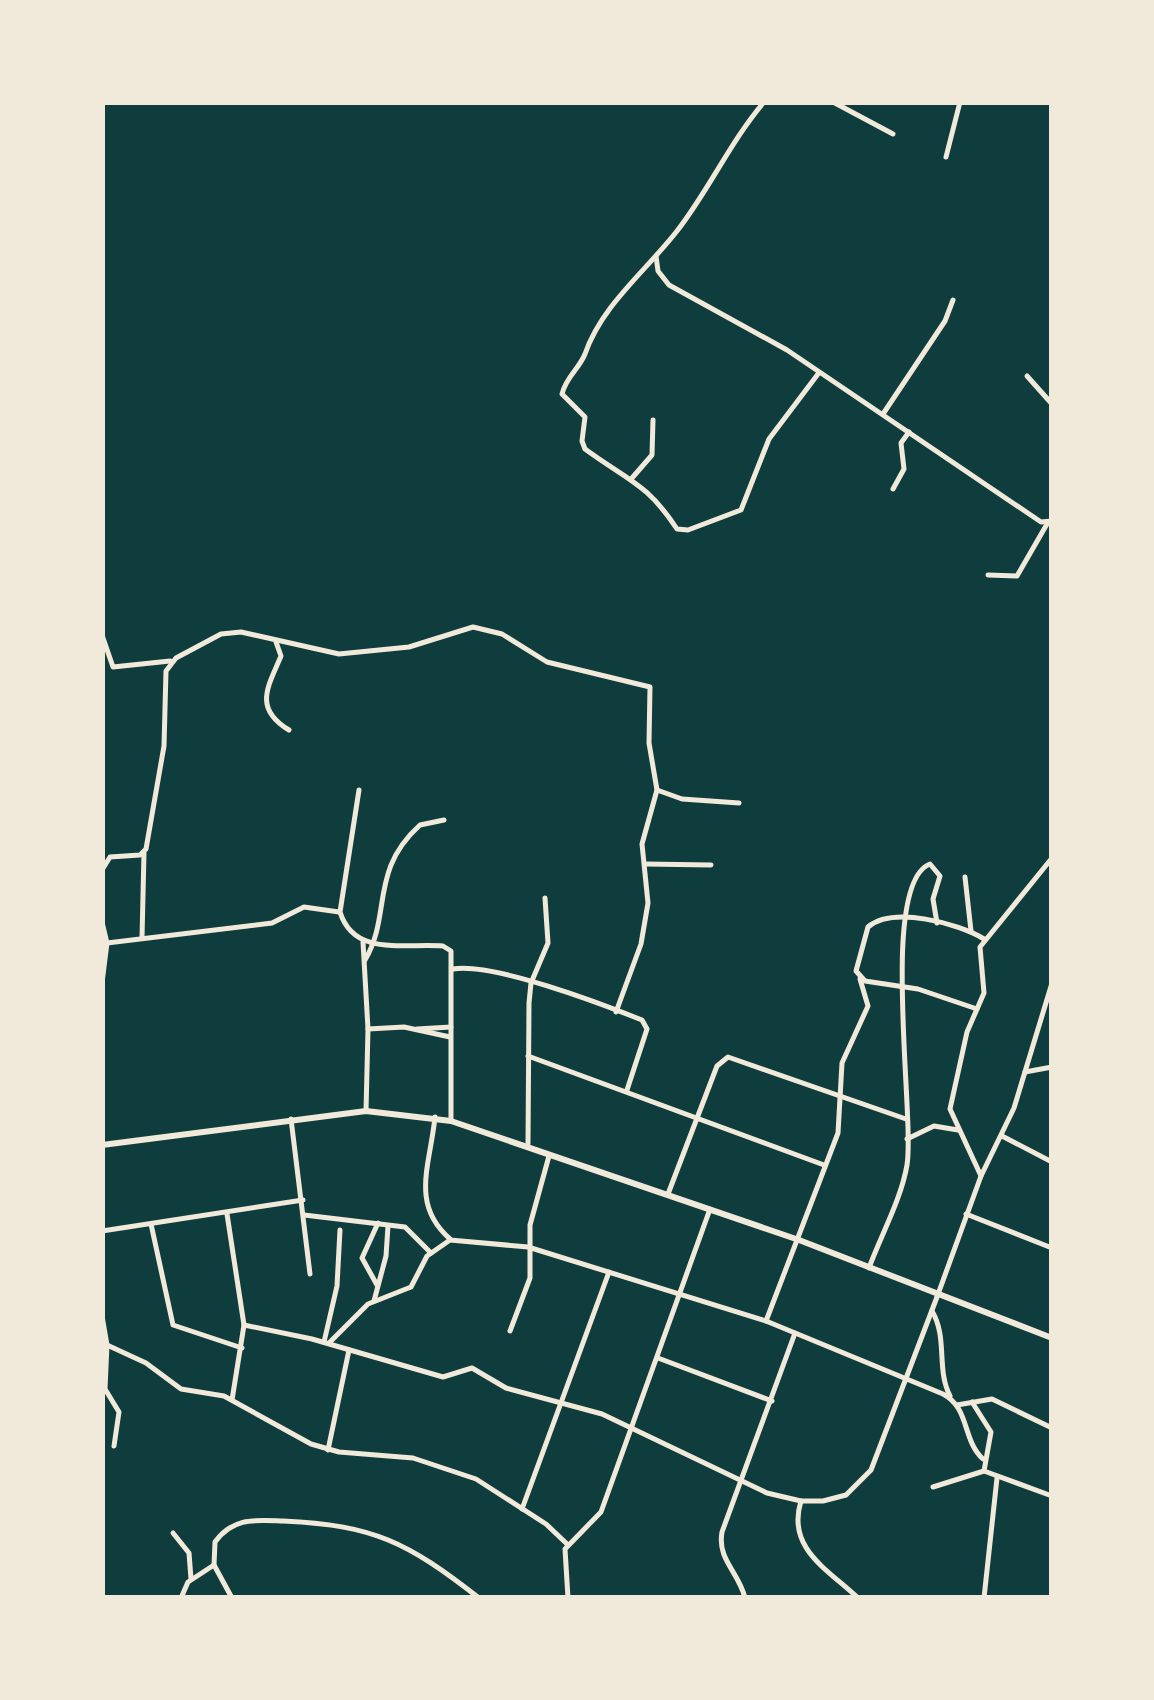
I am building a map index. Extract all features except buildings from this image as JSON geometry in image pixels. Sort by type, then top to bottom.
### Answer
[{"type":"main road","points":[[102,1145],[366,1111],[451,1120],[798,1240],[937,1297],[1052,1338]]},
{"type":"street","points":[[764,102],[737,134],[683,223],[624,287],[589,337],[562,394],[567,404],[584,413],[585,449],[659,500],[681,530],[739,511],[768,439],[818,374]]},
{"type":"street","points":[[833,102],[893,134]]},
{"type":"street","points":[[946,157],[960,102]]},
{"type":"street","points":[[656,255],[658,271],[669,284],[734,317],[1049,522],[1018,576],[988,574]]},
{"type":"street","points":[[883,414],[945,321],[952,300]]},
{"type":"street","points":[[1027,376],[1052,404]]},
{"type":"street","points":[[632,478],[652,454],[653,420]]},
{"type":"street","points":[[893,489],[903,472],[901,446],[910,432]]},
{"type":"street","points":[[102,635],[113,667],[173,661],[230,631],[326,654],[354,654],[410,646],[474,627],[502,634],[530,654],[568,669],[644,682],[652,694],[650,742],[657,790],[642,844],[646,923],[616,1012]]},
{"type":"street","points":[[274,640],[281,656],[267,685],[264,703],[278,723],[289,730]]},
{"type":"street","points":[[142,938],[144,852],[164,746],[164,680],[173,661]]},
{"type":"street","points":[[359,790],[340,912],[345,929],[363,942],[443,946],[451,951],[451,1120]]},
{"type":"street","points":[[657,790],[682,799],[738,803]]},
{"type":"street","points":[[365,960],[374,943],[379,898],[389,869],[420,824],[444,820]]},
{"type":"street","points":[[102,870],[106,856],[144,852]]},
{"type":"street","points":[[981,1176],[950,1110],[951,1091],[984,993],[978,963],[984,938],[1002,922],[1052,858]]},
{"type":"street","points":[[644,864],[712,865]]},
{"type":"street","points":[[870,1268],[906,1172],[906,920],[911,886],[919,871],[930,864],[940,876],[933,899],[937,923]]},
{"type":"street","points":[[964,877],[971,931]]},
{"type":"street","points":[[528,1144],[531,983],[548,943],[545,898]]},
{"type":"street","points":[[108,943],[272,922],[304,908],[340,912]]},
{"type":"street","points":[[766,1321],[842,1121],[842,1064],[868,1006],[856,971],[868,927],[881,920],[906,920],[937,923],[984,938]]},
{"type":"street","points":[[102,922],[108,943],[102,983]]},
{"type":"street","points":[[363,942],[368,1029],[366,1111]]},
{"type":"street","points":[[453,969],[474,968],[531,983],[642,1020],[647,1029],[627,1091]]},
{"type":"street","points":[[860,979],[977,1008]]},
{"type":"street","points":[[244,1324],[327,1343],[443,1378],[472,1368],[506,1388],[562,1400],[630,1428],[767,1493],[802,1501],[846,1495],[871,1470],[966,1214],[1002,1136],[1052,983]]},
{"type":"street","points":[[368,1029],[451,1027]]},
{"type":"street","points":[[414,1030],[450,1038]]},
{"type":"street","points":[[528,1056],[824,1165]]},
{"type":"street","points":[[668,1194],[717,1066],[728,1057],[906,1119]]},
{"type":"street","points":[[1024,1072],[1052,1067]]},
{"type":"street","points":[[435,1118],[425,1204],[429,1219],[450,1240]]},
{"type":"street","points":[[290,1120],[310,1274]]},
{"type":"street","points":[[908,1140],[934,1126],[958,1130]]},
{"type":"street","points":[[1002,1136],[1052,1162]]},
{"type":"street","points":[[510,1331],[530,1278],[528,1247],[550,1153]]},
{"type":"street","points":[[102,1231],[303,1200]]},
{"type":"street","points":[[566,1597],[568,1544],[601,1512],[710,1209]]},
{"type":"street","points":[[227,1214],[244,1324],[232,1400]]},
{"type":"street","points":[[966,1214],[1052,1248]]},
{"type":"street","points":[[304,1215],[411,1229],[431,1253]]},
{"type":"street","points":[[377,1285],[362,1258],[378,1223]]},
{"type":"street","points":[[151,1224],[173,1325],[242,1348]]},
{"type":"street","points":[[374,1300],[386,1256],[388,1224]]},
{"type":"street","points":[[327,1343],[337,1286],[340,1230]]},
{"type":"street","points":[[327,1343],[374,1300],[411,1287],[431,1253],[450,1240],[528,1247],[680,1293],[766,1321],[951,1398]]},
{"type":"street","points":[[522,1508],[609,1271]]},
{"type":"street","points":[[932,1311],[941,1334],[944,1380],[957,1404],[970,1446],[983,1459]]},
{"type":"street","points":[[102,1316],[107,1345],[105,1389],[119,1412],[114,1446]]},
{"type":"street","points":[[745,1598],[720,1544],[795,1333]]},
{"type":"street","points":[[107,1345],[146,1363],[181,1389],[232,1400],[328,1450],[414,1458],[476,1479],[568,1544]]},
{"type":"street","points":[[328,1450],[349,1350]]},
{"type":"street","points":[[656,1357],[772,1400]]},
{"type":"street","points":[[957,1404],[992,1399],[1052,1428]]},
{"type":"street","points":[[972,1402],[990,1432],[984,1471]]},
{"type":"street","points":[[934,1487],[984,1471],[1052,1496]]},
{"type":"street","points":[[984,1598],[997,1478]]},
{"type":"street","points":[[802,1501],[799,1529],[812,1560],[858,1598]]},
{"type":"street","points":[[232,1598],[214,1565],[215,1542],[232,1524],[256,1520],[358,1527],[400,1544],[479,1598]]},
{"type":"street","points":[[174,1533],[189,1553],[192,1579]]},
{"type":"street","points":[[181,1598],[192,1579],[214,1565]]}]
